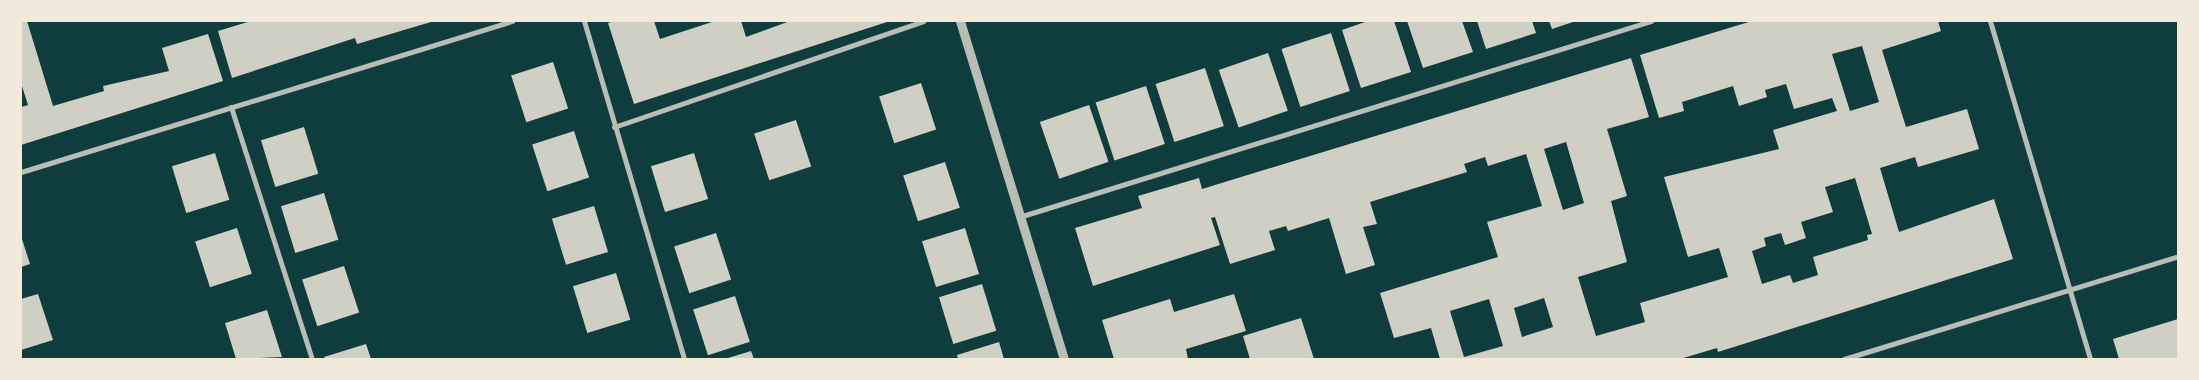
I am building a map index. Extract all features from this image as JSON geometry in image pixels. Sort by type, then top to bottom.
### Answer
[{"type":"street","points":[[21,172],[512,21]]},
{"type":"street","points":[[584,21],[684,359]]},
{"type":"street","points":[[614,127],[923,21]]},
{"type":"street","points":[[960,21],[1064,359]]},
{"type":"street","points":[[1019,217],[1651,21]]},
{"type":"street","points":[[1990,21],[2090,359]]},
{"type":"street","points":[[231,106],[312,359]]},
{"type":"street","points":[[1844,359],[2178,256]]},
{"type":"building","points":[[21,21],[27,21],[53,106],[104,91],[103,86],[169,71],[162,48],[208,34],[223,81],[21,145],[21,107],[28,105],[21,83]]},
{"type":"building","points":[[251,21],[431,22],[357,44],[355,38],[232,78],[218,31]]},
{"type":"building","points":[[615,21],[654,21],[660,39],[715,21],[741,21],[746,37],[790,21],[887,22],[634,104],[608,23]]},
{"type":"building","points":[[1368,21],[1394,21],[1411,72],[1361,88],[1342,30]]},
{"type":"building","points":[[1407,21],[1462,21],[1473,52],[1423,68]]},
{"type":"building","points":[[1477,21],[1532,21],[1536,33],[1486,49]]},
{"type":"building","points":[[1549,21],[1573,21],[1573,22],[1552,29]]},
{"type":"building","points":[[1752,21],[1938,21],[1941,31],[1882,50],[1906,127],[1967,109],[1979,149],[1918,167],[1915,157],[1880,168],[1899,232],[1994,199],[2013,259],[1718,352],[1717,348],[1680,359],[1440,359],[1431,328],[1394,338],[1380,293],[1498,257],[1487,222],[1542,206],[1526,154],[1488,166],[1485,157],[1464,164],[1467,172],[1370,202],[1377,224],[1363,227],[1375,265],[1346,274],[1329,218],[1288,231],[1286,226],[1269,231],[1275,250],[1230,264],[1215,217],[1211,218],[1220,245],[1093,286],[1075,228],[1142,208],[1138,196],[1199,178],[1202,189],[1631,58],[1649,117],[1607,129],[1627,196],[1611,201],[1627,262],[1578,277],[1596,336],[1645,322],[1640,303],[1728,277],[1719,248],[1688,257],[1664,177],[1779,149],[1773,130],[1837,111],[1832,98],[1794,109],[1786,84],[1765,90],[1767,97],[1739,106],[1733,86],[1682,102],[1684,111],[1659,118],[1640,55]],"holes":[[[1862,46],[1879,102],[1850,111],[1832,54]],[[1566,142],[1584,203],[1563,210],[1544,149]],[[1855,178],[1872,234],[1867,235],[1868,240],[1813,257],[1818,275],[1793,283],[1790,275],[1762,284],[1752,251],[1766,246],[1764,238],[1781,233],[1785,245],[1806,238],[1801,222],[1833,212],[1825,187]],[[1544,298],[1553,327],[1522,337],[1514,308]],[[1489,299],[1503,346],[1464,357],[1450,311]]]},
{"type":"building","points":[[1331,33],[1350,91],[1300,107],[1282,49]]},
{"type":"building","points":[[1268,53],[1288,111],[1239,128],[1219,70]]},
{"type":"building","points":[[553,62],[568,109],[526,122],[511,76]]},
{"type":"building","points":[[1205,68],[1224,126],[1174,142],[1156,84]]},
{"type":"building","points":[[921,83],[936,130],[894,143],[879,97]]},
{"type":"building","points":[[1146,86],[1165,144],[1114,160],[1096,102]]},
{"type":"building","points":[[1089,105],[1109,162],[1059,179],[1040,122]]},
{"type":"building","points":[[796,120],[811,167],[769,180],[754,134]]},
{"type":"building","points":[[304,127],[318,174],[275,187],[261,140]]},
{"type":"building","points":[[574,131],[589,178],[547,191],[532,145]]},
{"type":"building","points":[[215,153],[229,200],[186,213],[172,166]]},
{"type":"building","points":[[694,153],[708,199],[665,212],[651,166]]},
{"type":"building","points":[[945,162],[960,208],[918,221],[903,176]]},
{"type":"building","points":[[324,193],[338,240],[295,253],[281,206]]},
{"type":"building","points":[[594,206],[608,252],[566,265],[552,219]]},
{"type":"building","points":[[237,228],[252,274],[210,287],[195,242]]},
{"type":"building","points":[[965,228],[979,274],[936,287],[922,241]]},
{"type":"building","points":[[716,233],[731,280],[689,293],[674,247]]},
{"type":"building","points":[[21,236],[30,264],[21,267]]},
{"type":"building","points":[[344,266],[359,313],[317,326],[302,280]]},
{"type":"building","points":[[616,273],[630,320],[587,333],[573,286]]},
{"type":"building","points":[[982,284],[996,331],[953,344],[939,297]]},
{"type":"building","points":[[38,294],[53,340],[21,350],[21,299]]},
{"type":"building","points":[[1234,294],[1246,331],[1186,349],[1188,359],[1114,359],[1102,320],[1170,299],[1174,312]]},
{"type":"building","points":[[735,296],[750,342],[708,355],[693,310]]},
{"type":"building","points":[[267,310],[282,357],[236,359],[225,323]]},
{"type":"building","points":[[1301,318],[1314,359],[1250,359],[1243,336]]},
{"type":"building","points":[[2178,319],[2178,359],[2119,359],[2113,339]]},
{"type":"building","points":[[999,342],[1004,359],[958,359],[957,355]]},
{"type":"building","points":[[366,344],[371,359],[325,359],[324,357]]},
{"type":"building","points":[[751,351],[754,359],[728,359],[728,358]]}]
